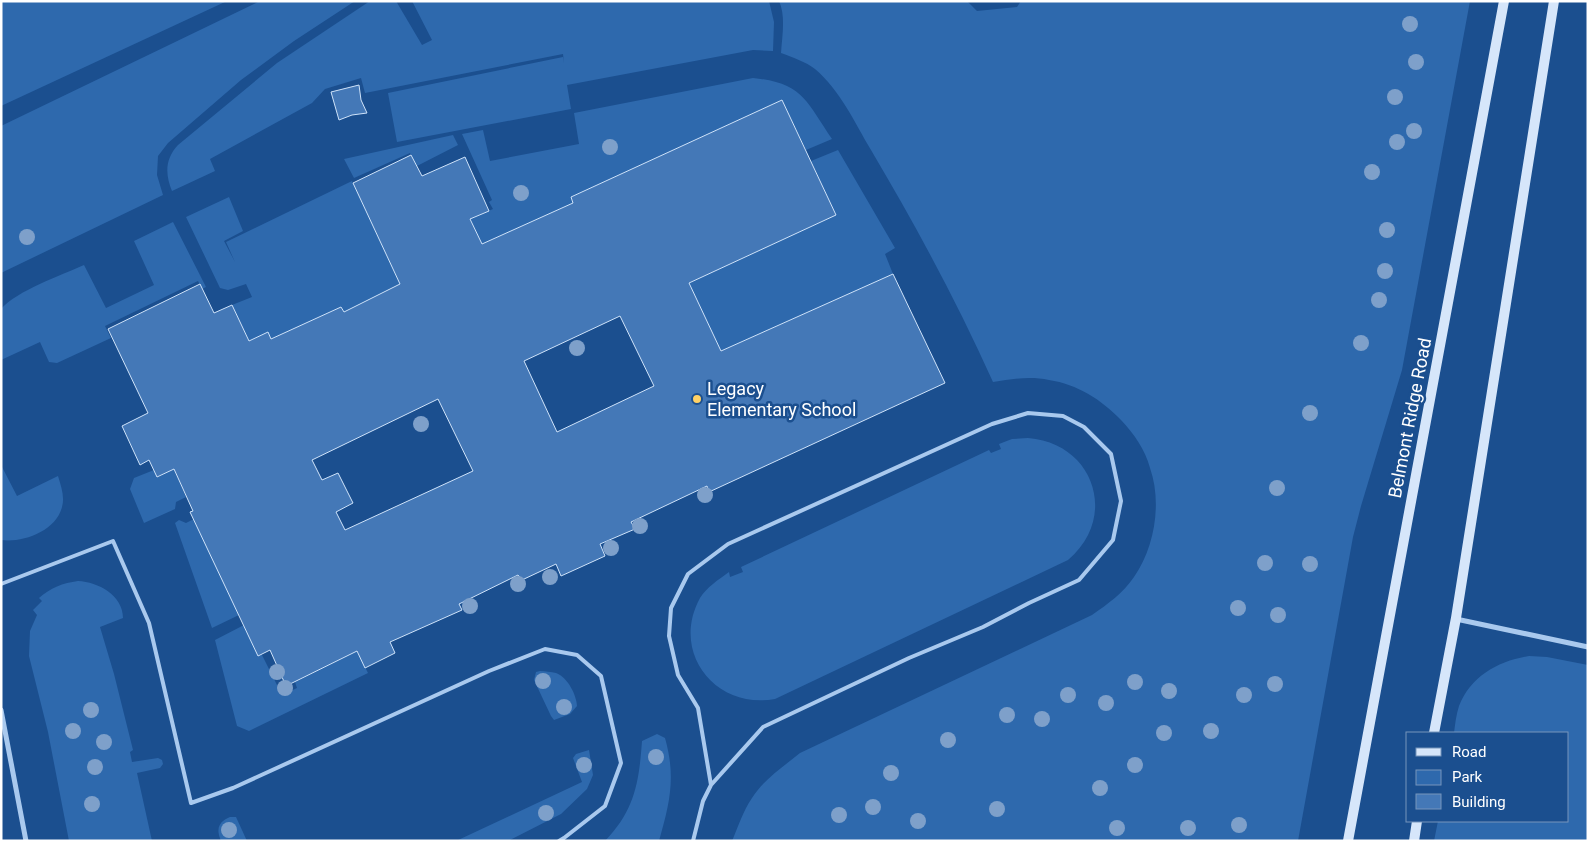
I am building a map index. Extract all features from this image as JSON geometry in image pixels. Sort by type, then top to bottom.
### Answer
[{"type":"main road","name":"Belmont Ridge Road","points":[[1348,841],[1504,1]]},
{"type":"main road","points":[[1434,732],[1456,618],[1554,1]]},
{"type":"main road","points":[[1414,841],[1417,822]]},
{"type":"street","points":[[1456,618],[1588,647]]},
{"type":"street","points":[[1,710],[26,841]]},
{"type":"lane","points":[[693,841],[703,801],[711,785],[763,727],[909,658],[983,627],[1079,580],[1113,540],[1121,501],[1111,454],[1084,427],[1063,416],[1028,413],[992,424],[728,544],[688,574],[671,608],[669,636],[678,674],[698,708],[711,785]]},
{"type":"lane","points":[[1,584],[113,541],[149,623],[192,803],[233,788],[489,671],[545,649],[577,656],[601,676],[621,763],[606,806],[559,841]]},
{"type":"green space","points":[[1,1],[227,1],[1,106]]},
{"type":"green space","points":[[260,1],[355,1],[294,41],[241,80],[168,143],[158,156],[157,175],[163,195],[1,273],[1,126]]},
{"type":"green space","points":[[370,1],[396,1],[422,45],[432,40],[412,1],[769,1],[774,22],[773,51],[753,50],[567,85],[571,109],[397,142],[388,93],[563,57],[564,63],[563,54],[365,93],[361,78],[325,89],[312,103],[210,159],[215,171],[172,191],[167,173],[169,161],[178,145],[277,63]]},
{"type":"green space","points":[[779,1],[967,1],[977,11],[1017,7],[1021,1],[1470,1],[1402,370],[1353,537],[1298,841],[732,841],[746,808],[757,791],[800,753],[1092,615],[1109,602],[1130,583],[1141,565],[1151,538],[1156,510],[1154,481],[1145,454],[1130,431],[1106,406],[1079,389],[1059,382],[1028,378],[993,382],[935,264],[846,107],[824,77],[815,69],[781,53],[783,20]]},
{"type":"green space","points":[[753,78],[770,80],[793,89],[809,104],[832,139],[806,150],[782,100],[571,197],[573,203],[482,244],[470,219],[493,209],[489,202],[492,200],[462,134],[483,130],[490,161],[579,144],[574,113]]},
{"type":"green space","points":[[453,135],[458,145],[417,166],[410,153],[354,178],[344,159]]},
{"type":"green space","points":[[838,150],[895,248],[885,254],[893,274],[721,351],[689,283],[836,215],[811,161]]},
{"type":"green space","points":[[352,181],[400,284],[344,312],[341,307],[271,339],[268,332],[249,341],[232,305],[252,297],[246,284],[228,290],[220,288],[186,217],[229,197],[243,231],[224,241],[235,262],[226,242]]},
{"type":"green space","points":[[173,222],[206,287],[202,289],[198,281],[105,326],[111,338],[57,363],[49,362],[40,342],[1,360],[1,309],[8,302],[28,290],[84,265],[106,308],[154,285],[134,241]]},
{"type":"green space","points":[[1028,438],[1051,443],[1069,453],[1083,467],[1092,485],[1095,504],[1093,524],[1084,543],[1068,560],[775,699],[754,700],[734,696],[717,686],[704,673],[695,657],[691,639],[692,619],[703,594],[729,572],[730,577],[743,572],[741,567],[989,450],[991,453],[1001,449],[999,444],[1012,439]]},
{"type":"green space","points":[[1,465],[17,496],[58,476],[63,503],[59,515],[46,529],[28,537],[1,540]]},
{"type":"green space","points":[[174,469],[186,497],[176,502],[175,509],[144,523],[130,489],[134,478],[154,470],[158,477]]},
{"type":"green space","points":[[194,519],[239,615],[212,628],[175,523],[179,520],[186,523]]},
{"type":"green space","points":[[78,581],[93,584],[108,591],[114,596],[122,610],[123,618],[100,627],[133,750],[130,752],[132,762],[158,758],[162,760],[163,764],[160,768],[137,773],[152,841],[69,841],[48,732],[29,656],[30,631],[37,615],[33,610],[42,601],[39,598],[57,586]]},
{"type":"green space","points":[[244,625],[258,655],[262,655],[282,695],[297,688],[295,682],[357,651],[368,673],[249,731],[237,726],[215,640]]},
{"type":"green space","points":[[1529,656],[1547,657],[1588,665],[1588,841],[1434,841],[1438,822],[1569,822],[1569,732],[1454,732],[1459,706],[1471,686],[1478,678],[1496,666]]},
{"type":"green space","points":[[536,672],[556,673],[568,682],[575,696],[577,706],[570,714],[554,720],[551,716],[534,680]]},
{"type":"green space","points":[[657,734],[665,738],[671,777],[669,802],[659,841],[605,841],[623,818],[634,795],[642,741]]},
{"type":"green space","points":[[589,750],[593,775],[587,789],[561,814],[508,841],[456,841],[582,782],[573,758],[576,754]]},
{"type":"green space","points":[[230,817],[236,817],[247,841],[221,841],[219,826]]},
{"type":"building","points":[[359,85],[361,100],[367,113],[352,115],[339,120],[331,92]]},
{"type":"building","name":"Legacy Elementary School","points":[[782,100],[836,215],[689,283],[721,351],[893,274],[945,383],[709,492],[707,486],[631,522],[635,529],[600,544],[605,556],[561,576],[556,564],[522,580],[518,575],[459,604],[462,610],[390,642],[395,653],[365,668],[357,651],[286,686],[270,650],[258,656],[190,512],[193,511],[174,469],[157,477],[149,460],[140,465],[122,426],[148,413],[108,329],[200,284],[214,313],[232,305],[249,341],[268,332],[271,339],[341,307],[344,312],[400,284],[353,183],[411,155],[422,176],[465,157],[489,211],[470,219],[482,244],[573,203],[571,197]],"holes":[[[620,316],[654,386],[557,432],[524,361]],[[438,399],[473,471],[345,530],[336,512],[353,503],[338,473],[322,480],[312,460]]]},
{"type":"place","name":"Legacy Elementary School","points":[[697,399]]}]
